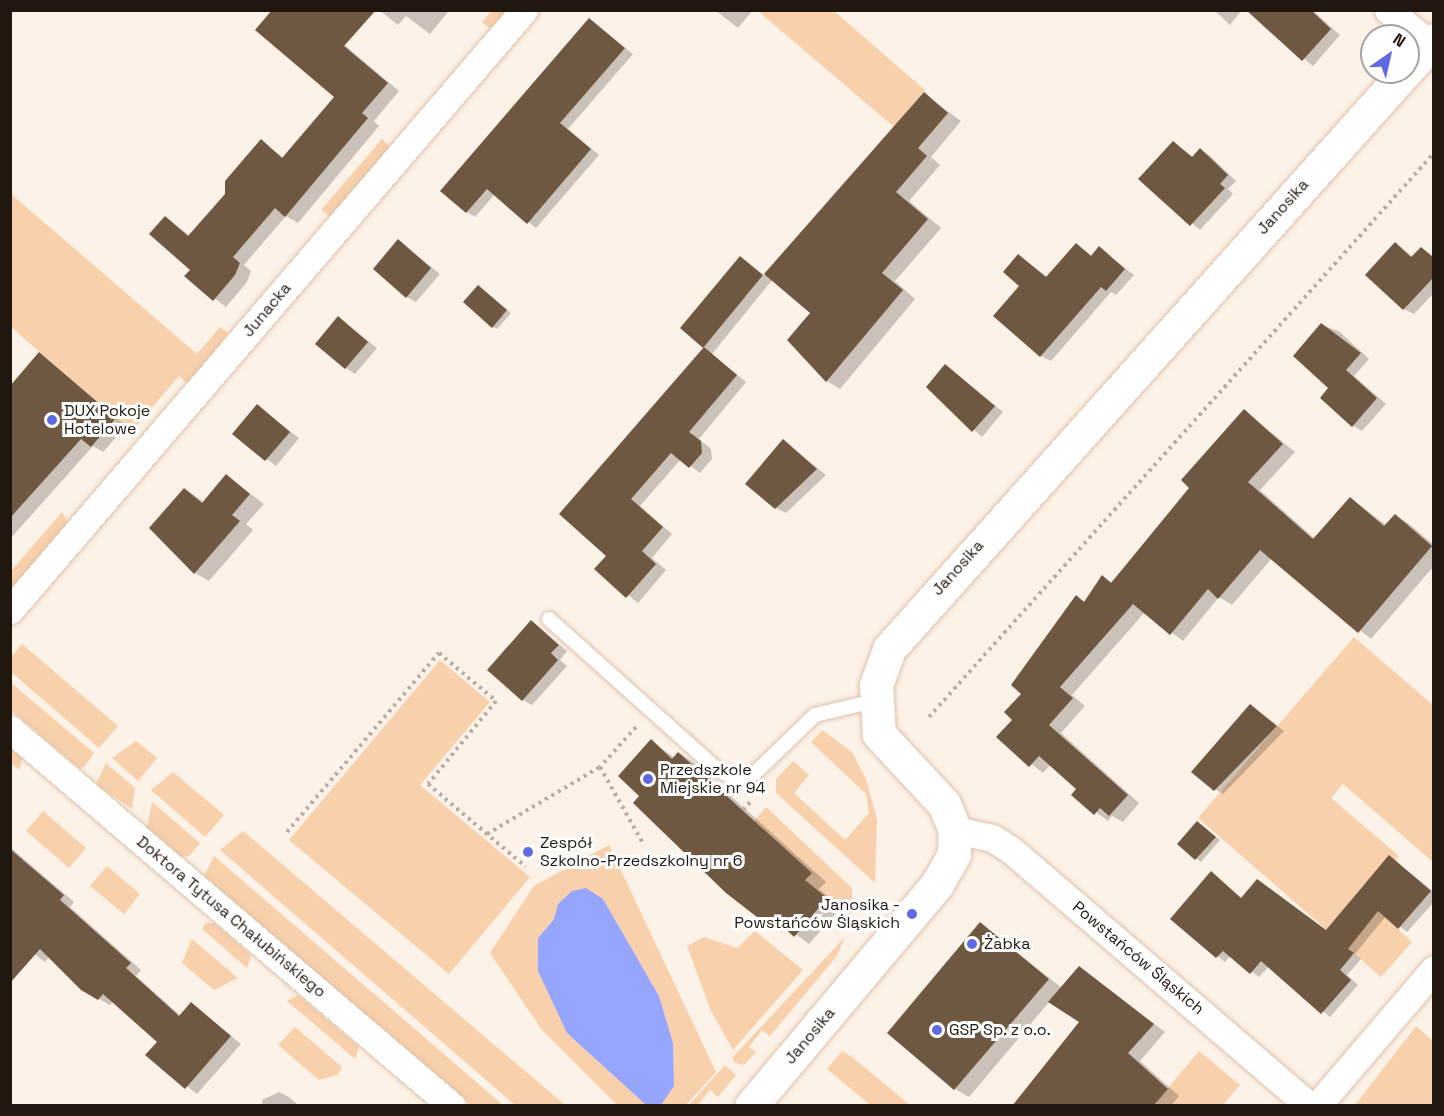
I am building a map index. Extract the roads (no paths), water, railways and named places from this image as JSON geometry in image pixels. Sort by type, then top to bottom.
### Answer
[{"type":"street","name":"Junacka","points":[[10,610],[524,10]]},
{"type":"street","points":[[1388,10],[1432,44]]},
{"type":"street","name":"Janosika","points":[[1420,56],[1432,44]]},
{"type":"street","name":"Janosika","points":[[751,1106],[937,884],[954,854],[955,830],[934,792],[885,744],[874,700],[883,659],[899,636],[1394,84]]},
{"type":"street","name":"Doktora Tytusa Chałubińskiego","points":[[10,729],[452,1106]]},
{"type":"street","name":"Powstańców Śląskich","points":[[955,830],[992,838],[1011,850],[1310,1106]]},
{"type":"street","points":[[1317,1106],[1434,969]]},
{"type":"lane","points":[[549,619],[719,771],[738,779],[755,773],[815,715],[874,700]]},
{"type":"water","points":[[586,888],[603,899],[659,996],[673,1043],[674,1086],[661,1105],[646,1105],[567,1033],[538,971],[538,938],[554,919],[558,904],[572,891]]},
{"type":"place","name":"DUX Pokoje Hotelowe","points":[[52,420]]},
{"type":"place","name":"Przedszkole Miejskie nr 94","points":[[648,779]]},
{"type":"place","name":"Zespół Szkolno-Przedszkolny nr 6","points":[[528,852]]},
{"type":"place","name":"Janosika - Powstańców Śląskich","points":[[912,914]]},
{"type":"place","name":"Żabka","points":[[972,944]]},
{"type":"place","name":"GSP Sp. z o.o.","points":[[937,1030]]}]
